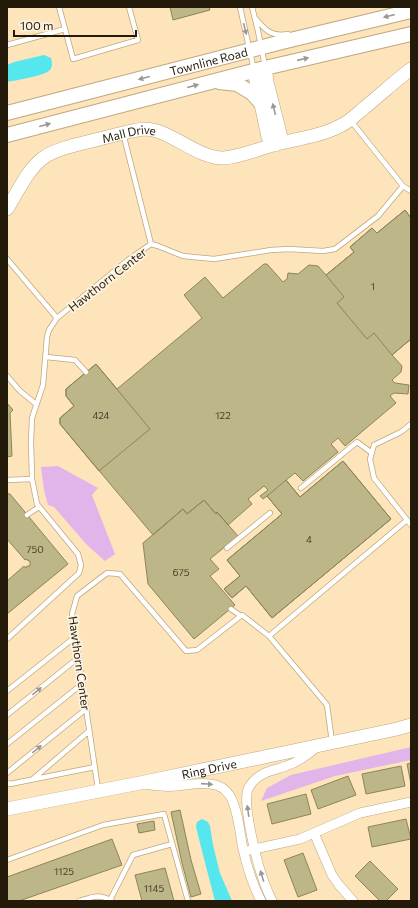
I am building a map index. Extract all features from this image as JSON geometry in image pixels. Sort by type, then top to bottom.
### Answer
[{"type":"main road","name":"Townline Road","points":[[7,113],[411,11]]},
{"type":"main road","name":"Townline Road","points":[[7,135],[260,69],[411,34]]},
{"type":"main road","points":[[213,81],[237,84],[252,93],[261,103]]},
{"type":"street","points":[[260,69],[267,82],[281,137],[274,145],[268,137],[261,103],[260,69]]},
{"type":"street","name":"Mall Drive","points":[[7,210],[28,174],[36,164],[62,149],[131,131],[146,129],[163,133],[202,153],[214,157],[222,158],[237,156],[341,126],[411,69]]},
{"type":"street","name":"Ring Drive","points":[[7,809],[140,783],[411,725]]},
{"type":"street","points":[[272,901],[263,879],[255,849],[247,810],[246,800],[248,789],[255,780],[264,774],[288,766],[307,756],[317,746]]},
{"type":"street","points":[[140,783],[156,786],[176,786],[204,783],[212,784],[224,789],[231,797],[237,816],[251,879],[261,901]]},
{"type":"street","points":[[244,851],[300,839],[360,813],[411,802]]},
{"type":"street","points":[[314,833],[332,875],[353,901]]},
{"type":"lane","points":[[59,7],[73,59],[138,40],[129,7]]},
{"type":"lane","points":[[240,7],[256,49],[260,69]]},
{"type":"lane","points":[[252,7],[255,18],[256,49],[260,69]]},
{"type":"lane","points":[[255,18],[270,33],[280,35],[294,32]]},
{"type":"lane","points":[[330,25],[366,22]]},
{"type":"lane","points":[[7,45],[65,29]]},
{"type":"lane","points":[[7,110],[20,107],[26,108]]},
{"type":"lane","points":[[350,120],[403,186],[411,191]]},
{"type":"lane","points":[[123,133],[151,244]]},
{"type":"lane","name":"Hawthorn Center","points":[[39,506],[37,504],[32,478],[32,418],[43,385],[49,330],[57,318],[123,264],[151,244],[183,256],[214,259],[271,250],[335,250],[378,216],[403,186]]},
{"type":"lane","points":[[7,259],[57,318]]},
{"type":"lane","points":[[46,357],[75,360],[86,372]]},
{"type":"lane","points":[[7,376],[20,391],[36,404]]},
{"type":"lane","points":[[411,424],[401,432],[374,445],[370,459],[374,478],[411,525]]},
{"type":"lane","points":[[301,488],[357,442],[372,453]]},
{"type":"lane","points":[[7,480],[32,478]]},
{"type":"lane","points":[[7,639],[80,573],[81,565],[78,554],[39,506],[27,515]]},
{"type":"lane","points":[[227,548],[270,513]]},
{"type":"lane","points":[[269,636],[407,520]]},
{"type":"lane","name":"Hawthorn Center","points":[[99,791],[72,614],[77,596],[107,573],[120,574],[186,651],[197,650],[241,616]]},
{"type":"lane","points":[[231,609],[241,616],[242,615],[269,636],[326,705],[332,743]]},
{"type":"lane","points":[[7,691],[75,637]]},
{"type":"lane","points":[[7,715],[78,658]]},
{"type":"lane","points":[[7,744],[82,684]]},
{"type":"lane","points":[[7,773],[86,709]]},
{"type":"lane","points":[[32,780],[89,731]]},
{"type":"lane","points":[[7,783],[10,784],[32,780],[95,767]]},
{"type":"lane","points":[[7,860],[103,825],[164,814],[188,901]]},
{"type":"lane","points":[[79,901],[94,896],[106,897],[111,901],[133,855],[172,844]]},
{"type":"shaded area","points":[[58,466],[98,488],[92,495],[115,554],[105,561],[87,545],[54,507],[48,505],[44,490],[41,467]]},
{"type":"shaded area","points":[[411,747],[411,760],[335,776],[261,801],[267,788],[291,775]]},
{"type":"water","points":[[44,55],[51,58],[52,66],[50,70],[36,76],[7,82],[7,65]]},
{"type":"water","points":[[202,819],[208,822],[210,826],[220,873],[232,901],[215,901],[196,827],[197,822]]},
{"type":"building","points":[[170,7],[209,7],[210,10],[173,20]]},
{"type":"building","points":[[405,210],[411,218],[411,339],[392,355],[402,366],[401,372],[392,380],[395,383],[409,385],[408,394],[394,393],[390,396],[396,403],[345,446],[338,438],[331,444],[338,452],[303,481],[295,473],[286,480],[300,497],[343,461],[391,519],[272,618],[246,586],[232,598],[224,589],[240,576],[227,560],[282,514],[267,496],[263,499],[260,496],[268,490],[264,486],[248,499],[252,504],[228,525],[204,500],[187,514],[183,509],[153,535],[60,424],[60,418],[74,406],[66,396],[66,389],[96,364],[117,389],[202,318],[184,295],[205,277],[223,298],[264,264],[267,264],[283,282],[287,279],[288,273],[298,274],[309,265],[318,266],[326,275],[354,252],[350,247],[372,228],[377,233]]},
{"type":"building","points":[[405,210],[411,218],[411,339],[392,355],[374,333],[367,339],[337,303],[344,297],[326,275],[354,252],[350,247],[372,228],[377,233]]},
{"type":"building","points":[[96,364],[150,429],[99,471],[60,424],[60,418],[74,406],[66,396],[66,389]]},
{"type":"building","points":[[7,403],[13,410],[10,413],[12,456],[7,457]]},
{"type":"building","points":[[343,461],[391,519],[272,618],[246,586],[232,598],[224,589],[240,576],[227,560],[282,514],[267,496],[286,480],[300,497]]},
{"type":"building","points":[[7,490],[8,494],[10,494],[68,564],[7,614],[7,581],[24,566],[26,568],[27,566],[30,566],[30,561],[27,559],[25,560],[7,539]]},
{"type":"building","points":[[204,500],[216,514],[217,512],[238,536],[210,559],[219,569],[210,576],[235,605],[194,639],[148,584],[143,543],[183,509],[187,514]]},
{"type":"building","points":[[411,763],[411,784],[407,764]]},
{"type":"building","points":[[401,766],[405,786],[366,794],[362,774]]},
{"type":"building","points":[[348,776],[356,795],[318,809],[311,790]]},
{"type":"building","points":[[306,794],[311,814],[272,824],[267,804]]},
{"type":"building","points":[[180,810],[191,860],[201,894],[191,897],[171,812]]},
{"type":"building","points":[[406,819],[411,839],[372,847],[368,827]]},
{"type":"building","points":[[154,821],[155,830],[139,833],[137,824]]},
{"type":"building","points":[[112,839],[122,865],[19,901],[7,901],[7,877]]},
{"type":"building","points":[[303,853],[317,890],[298,897],[284,860]]},
{"type":"building","points":[[370,861],[398,889],[386,901],[380,901],[355,876]]},
{"type":"building","points":[[165,868],[174,901],[142,901],[135,875]]}]
